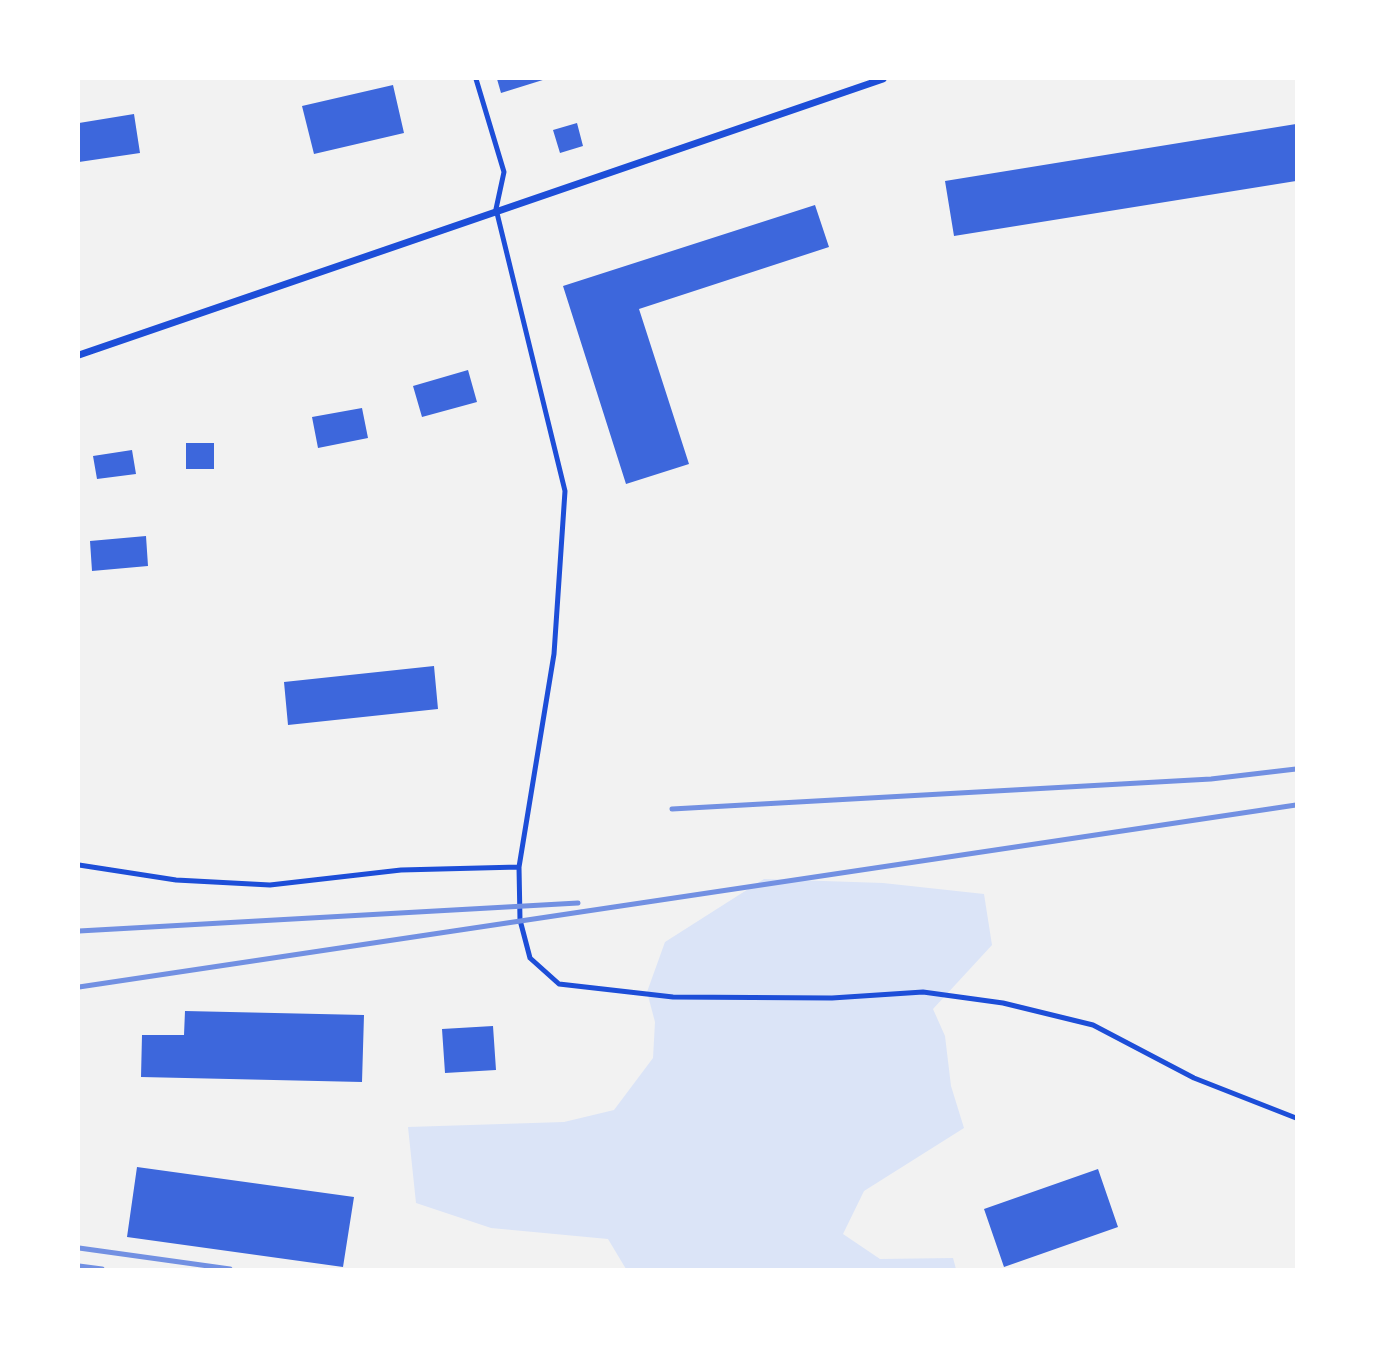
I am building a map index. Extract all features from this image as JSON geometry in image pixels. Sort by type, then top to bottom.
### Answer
[{"type":"street","points":[[79,355],[496,209],[873,80],[883,79]]},
{"type":"lane","points":[[476,79],[504,172],[496,209],[565,491],[554,654],[519,867],[520,920],[530,958],[559,984],[673,997],[832,998],[923,992],[1003,1003],[1093,1025],[1194,1078],[1296,1118]]},
{"type":"lane","points":[[79,864],[176,880],[270,885],[401,870],[519,867]]},
{"type":"shaded area","points":[[764,879],[883,883],[984,894],[992,945],[933,1009],[945,1036],[951,1086],[964,1128],[864,1191],[843,1234],[880,1259],[953,1258],[956,1269],[626,1269],[608,1239],[491,1228],[416,1203],[408,1127],[564,1122],[614,1110],[653,1058],[655,1022],[647,992],[665,942]]},
{"type":"building","points":[[497,79],[546,79],[501,93]]},
{"type":"building","points":[[393,85],[404,133],[314,154],[302,106]]},
{"type":"building","points":[[134,114],[140,153],[79,162],[79,123]]},
{"type":"building","points":[[577,123],[583,146],[560,153],[553,130]]},
{"type":"building","points":[[1296,124],[1296,181],[954,236],[945,181]]},
{"type":"building","points":[[815,205],[829,247],[639,309],[689,464],[626,484],[563,286]]},
{"type":"building","points":[[468,370],[477,402],[422,417],[413,386]]},
{"type":"building","points":[[362,408],[368,438],[318,448],[312,417]]},
{"type":"building","points":[[186,443],[214,443],[214,469],[186,469]]},
{"type":"building","points":[[132,450],[136,474],[97,479],[93,456]]},
{"type":"building","points":[[146,536],[148,566],[92,571],[90,541]]},
{"type":"building","points":[[434,666],[438,709],[288,725],[284,682]]},
{"type":"building","points":[[185,1011],[364,1015],[362,1082],[141,1077],[142,1035],[184,1035]]},
{"type":"building","points":[[493,1026],[496,1070],[445,1073],[442,1029]]},
{"type":"building","points":[[137,1167],[354,1197],[343,1267],[127,1237]]},
{"type":"building","points":[[1098,1169],[1118,1227],[1004,1267],[984,1209]]},
{"type":"railway","points":[[672,809],[1211,779],[1296,769]]},
{"type":"railway","points":[[79,987],[1296,805]]},
{"type":"railway","points":[[79,931],[578,903]]},
{"type":"railway","points":[[79,1248],[230,1269]]},
{"type":"railway","points":[[79,1266],[102,1269]]}]
